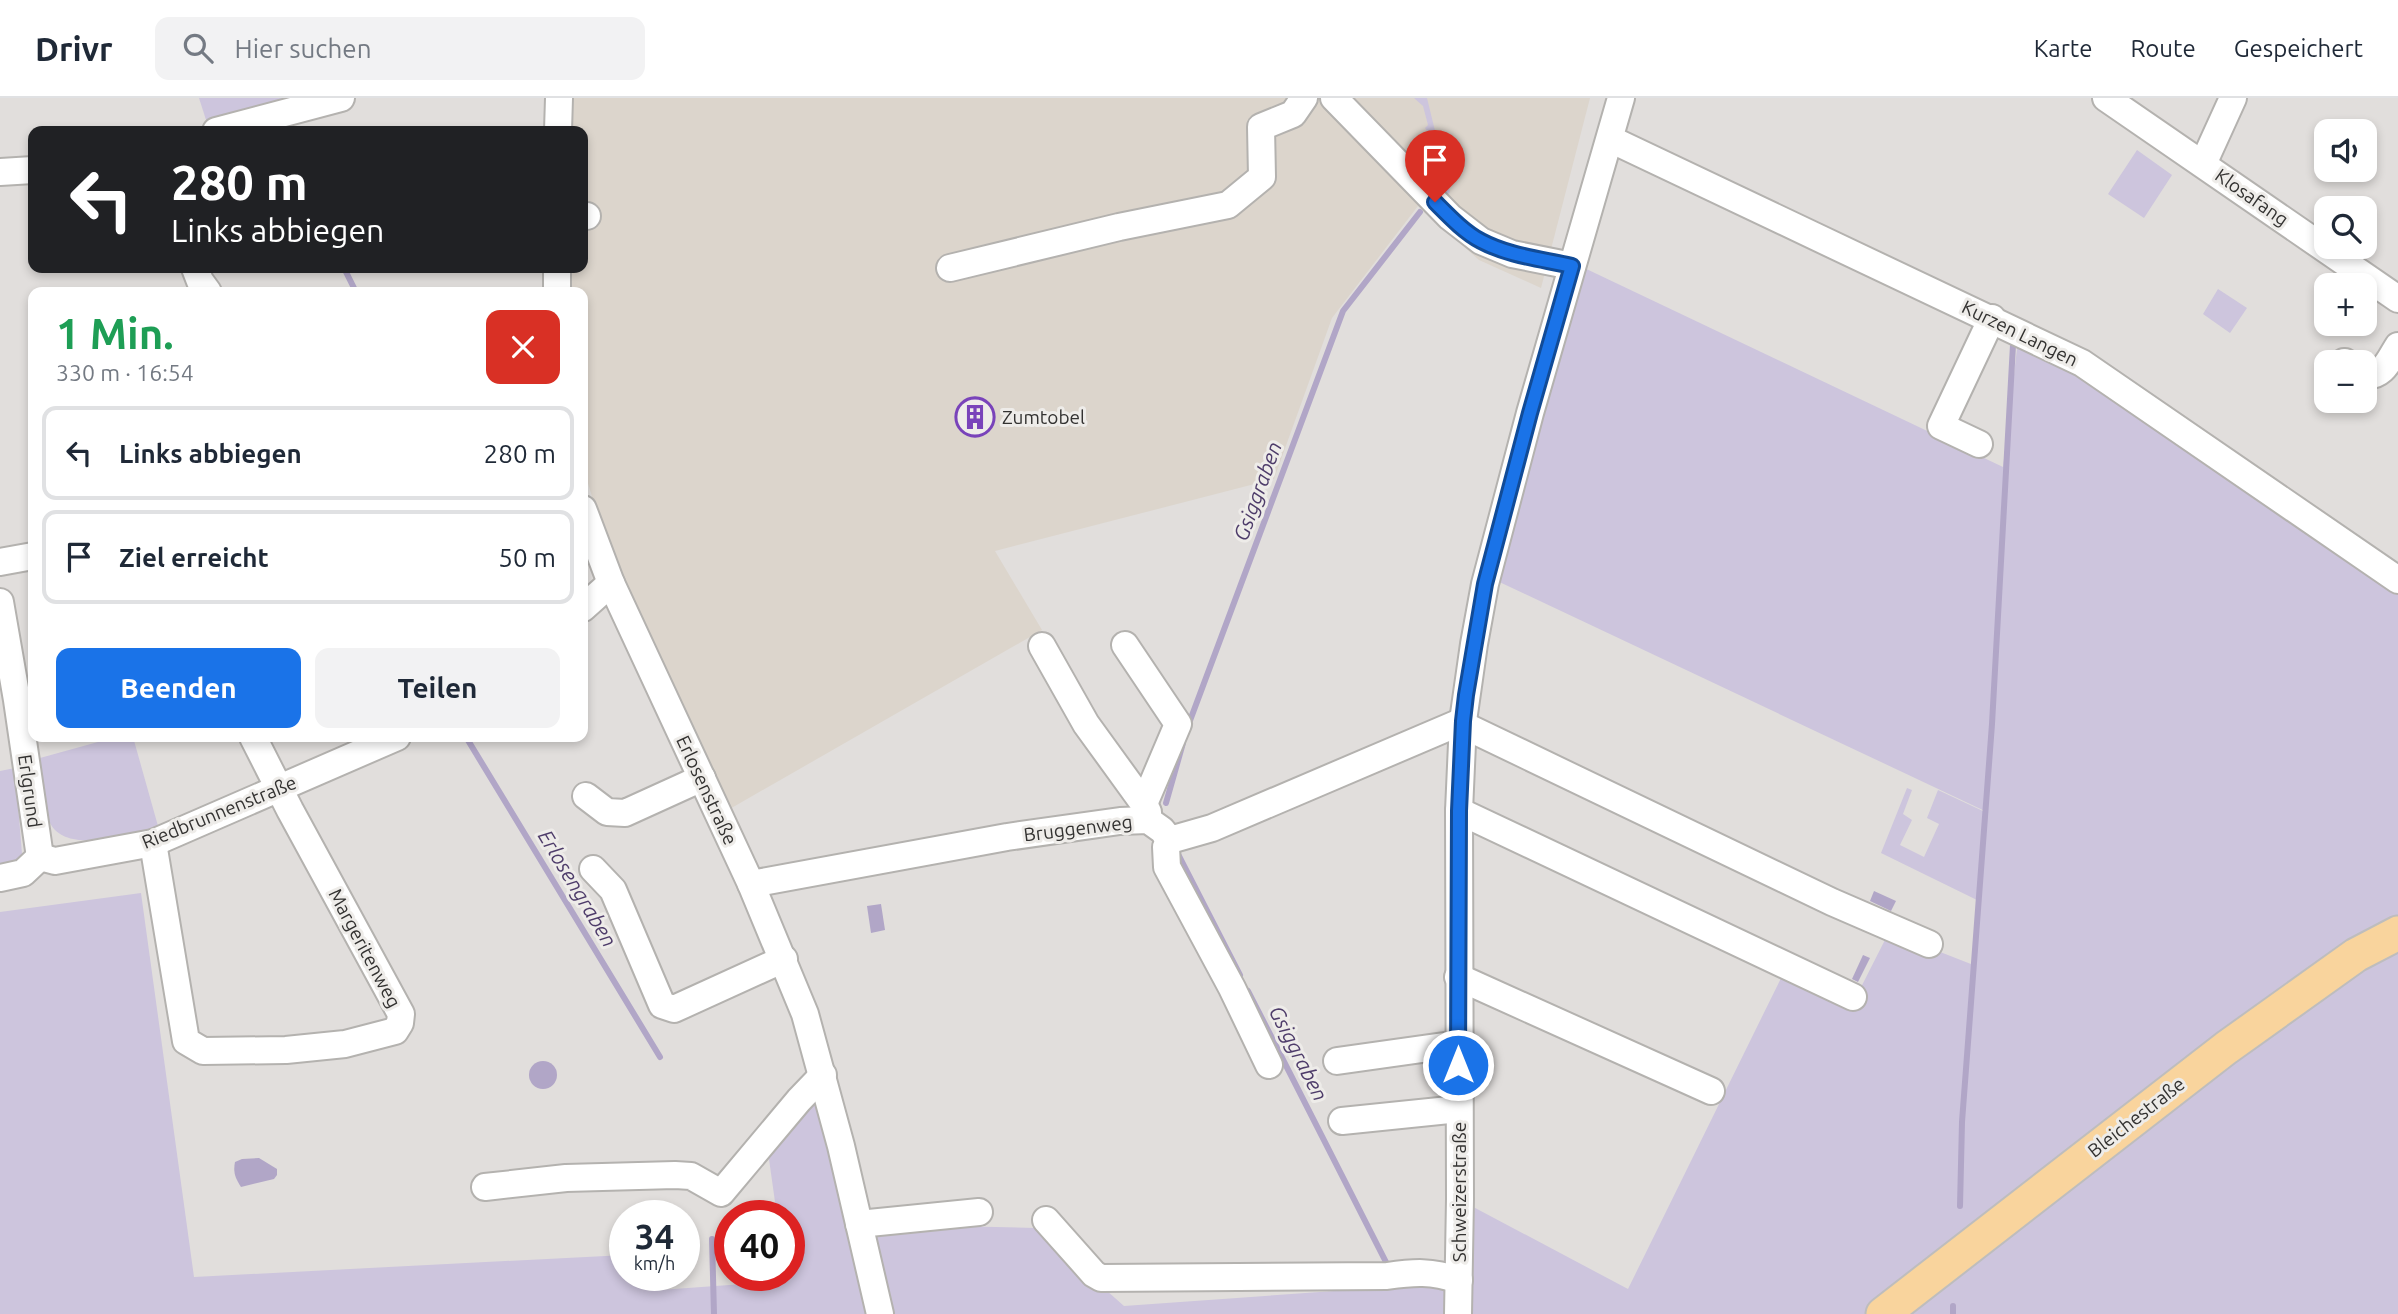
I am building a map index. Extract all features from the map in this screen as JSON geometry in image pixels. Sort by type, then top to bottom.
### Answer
[{"type":"main road","name":"Bleichestraße","points":[[1883,1314],[2227,1048],[2356,955],[2398,933]]},
{"type":"street","points":[[235,126],[341,98]]},
{"type":"street","points":[[558,126],[559,98]]},
{"type":"street","points":[[950,268],[1119,227],[1228,205],[1262,177],[1261,127],[1293,114],[1304,98]]},
{"type":"street","points":[[1334,98],[1450,217],[1480,241],[1512,254],[1572,266]]},
{"type":"street","name":"Schweizerstraße","points":[[1458,1314],[1459,811],[1463,723],[1485,584],[1530,413],[1621,98]]},
{"type":"street","name":"Klosafang","points":[[2106,98],[2398,299]]},
{"type":"street","points":[[2203,164],[2233,98]]},
{"type":"street","name":"Kurzen Langen","points":[[1610,139],[2082,363],[2398,580]]},
{"type":"street","points":[[0,172],[28,170]]},
{"type":"street","points":[[1979,444],[1941,426],[1992,318]]},
{"type":"street","points":[[2377,375],[2398,346]]},
{"type":"street","name":"Erlosenstraße","points":[[588,522],[611,583],[751,884],[805,1014],[823,1075],[880,1314]]},
{"type":"street","points":[[0,562],[28,557]]},
{"type":"street","points":[[588,604],[611,583]]},
{"type":"street","name":"Erlgrund","points":[[0,602],[40,857]]},
{"type":"street","points":[[1125,645],[1178,724],[1146,812]]},
{"type":"street","points":[[1042,646],[1086,724],[1146,812]]},
{"type":"street","points":[[1269,1065],[1232,988],[1167,867],[1166,847],[1170,839],[1212,828],[1463,723],[1832,902],[1929,944]]},
{"type":"street","points":[[256,742],[279,788]]},
{"type":"street","name":"Riedbrunnenstraße","points":[[40,857],[55,861],[153,843],[385,742]]},
{"type":"street","points":[[586,796],[607,812],[625,813],[702,778]]},
{"type":"street","name":"Margeritenweg","points":[[153,843],[186,1041],[203,1051],[286,1050],[345,1044],[395,1031],[401,1014],[279,788]]},
{"type":"street","points":[[1459,811],[1853,997]]},
{"type":"street","name":"Bruggenweg","points":[[751,884],[1146,812],[1170,839]]},
{"type":"street","points":[[0,878],[23,873],[40,857]]},
{"type":"street","points":[[593,869],[613,890],[662,1005],[674,1009],[784,959]]},
{"type":"street","points":[[1458,977],[1711,1091]]},
{"type":"street","points":[[1337,1061],[1458,1044]]},
{"type":"street","points":[[485,1187],[566,1178],[675,1175],[691,1176],[720,1193],[823,1075]]},
{"type":"street","points":[[1342,1121],[1459,1109]]},
{"type":"street","points":[[859,1224],[979,1212]]},
{"type":"street","name":"Schweizerstraße","points":[[1046,1220],[1094,1274],[1101,1278],[1387,1276],[1416,1272],[1437,1273],[1459,1280]]},
{"type":"shaded area","points":[[199,98],[295,98],[207,123]]},
{"type":"shaded area","points":[[566,98],[1590,98],[1541,288],[1479,260],[1418,206],[1332,318],[1274,479],[995,551],[1042,630],[728,810],[601,526],[588,483],[588,287],[567,287],[567,273],[588,273],[588,126],[566,126]]},
{"type":"shaded area","points":[[1414,98],[1427,98],[1450,192],[1447,196],[1400,152],[1403,149],[1414,158],[1433,139],[1425,128],[1428,125],[1423,106]]},
{"type":"shaded area","points":[[2137,150],[2172,175],[2144,218],[2108,194]]},
{"type":"shaded area","points":[[1578,265],[2003,467],[2019,332],[2398,588],[2398,1314],[0,1314],[0,912],[141,893],[194,1277],[609,1256],[609,1291],[700,1291],[700,1287],[714,1286],[714,1291],[805,1291],[805,1200],[775,1200],[768,1152],[819,1092],[859,1224],[1036,1228],[1124,1306],[1461,1282],[1462,1201],[1628,1289],[1785,970],[1854,1001],[1889,932],[1976,966],[1987,812],[1493,579]]},
{"type":"shaded area","points":[[2218,289],[2247,308],[2230,333],[2203,314]]},
{"type":"shaded area","points":[[98,742],[134,742],[158,826],[100,840],[70,838],[58,833],[48,817],[40,758]]},
{"type":"shaded area","points":[[15,768],[22,854],[19,861],[0,871],[0,771]]},
{"type":"shaded area","points":[[1907,788],[1912,790],[1903,814],[1912,820],[1900,845],[1924,857],[1939,824],[1927,818],[1938,790],[1985,812],[1979,901],[1881,853]]},
{"type":"shaded area","points":[[1874,891],[1896,901],[1891,911],[1870,901]]},
{"type":"shaded area","points":[[881,904],[885,930],[871,933],[867,906]]},
{"type":"shaded area","points":[[1863,955],[1870,958],[1858,982],[1852,979]]},
{"type":"shaded area","points":[[543,1061],[553,1065],[557,1075],[553,1085],[543,1089],[533,1085],[529,1075],[533,1065]]},
{"type":"shaded area","points":[[259,1158],[277,1169],[277,1175],[274,1179],[241,1187],[235,1175],[235,1162]]},
{"type":"waterway","name":"Gsiggraben","points":[[1188,726],[1343,311],[1420,212]]},
{"type":"waterway","points":[[346,273],[354,287]]},
{"type":"waterway","points":[[1960,1206],[1962,1122],[1992,724],[2013,345]]},
{"type":"waterway","name":"Erlosengraben","points":[[469,742],[660,1057]]},
{"type":"waterway","name":"Gsiggraben","points":[[1166,803],[1183,743]]},
{"type":"waterway","name":"Gsiggraben","points":[[1177,852],[1240,975]]},
{"type":"waterway","name":"Gsiggraben","points":[[1248,991],[1389,1268]]},
{"type":"waterway","name":"Erlosengraben","points":[[712,1239],[714,1314]]},
{"type":"waterway","points":[[1953,1306],[1953,1314]]},
{"type":"place","name":"Zumtobel","points":[[975,417]]},
{"type":"route","points":[[1435,202],[1480,241],[1512,254],[1572,266],[1485,584],[1466,695],[1459,811],[1458,1065]]}]
